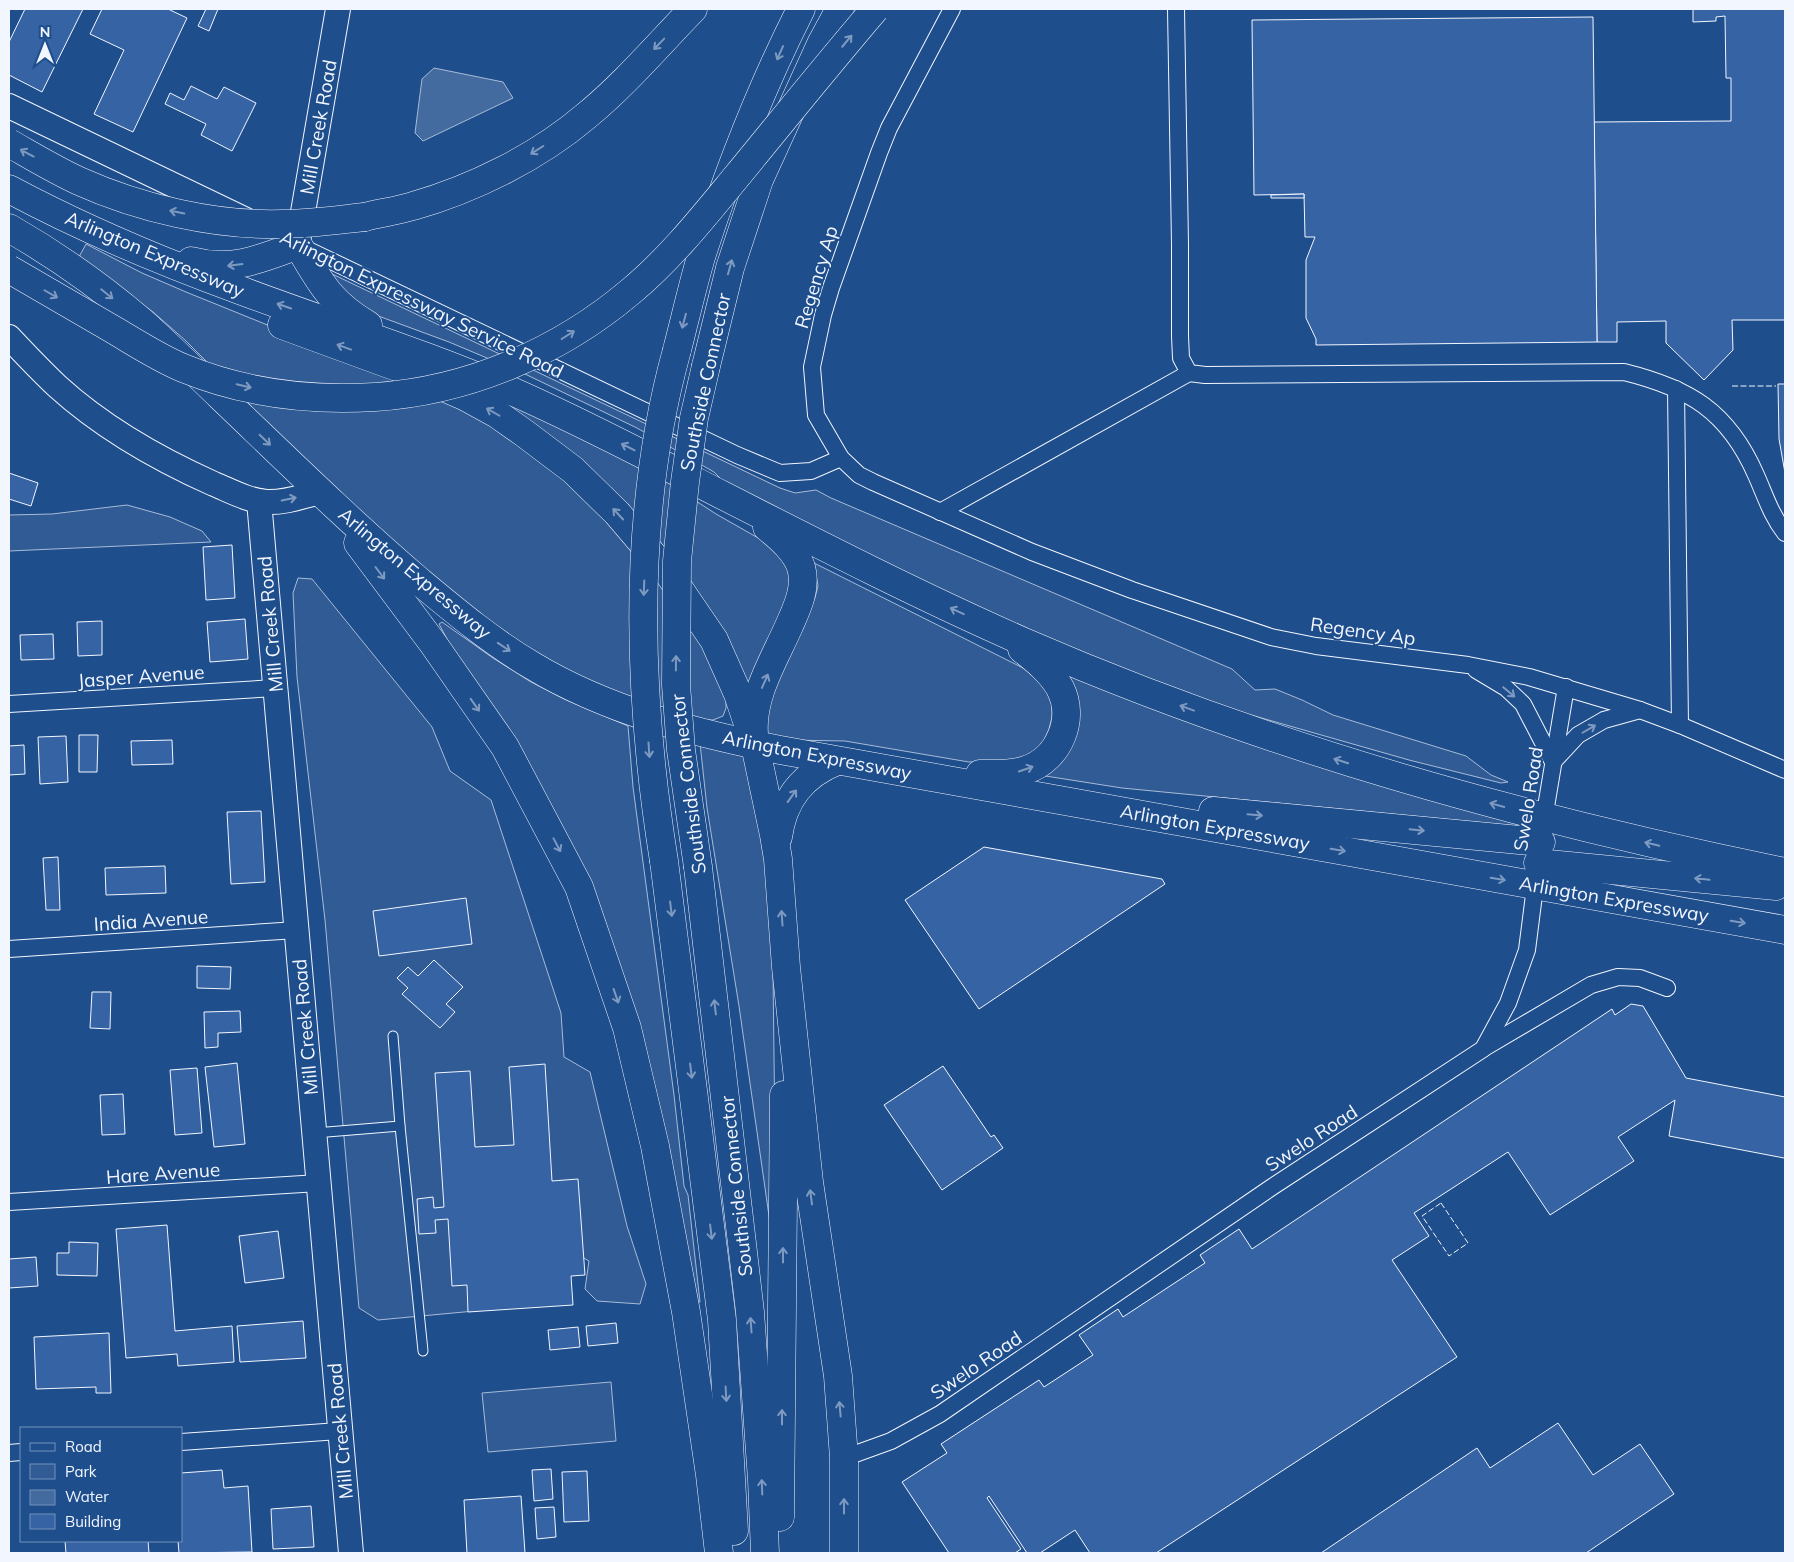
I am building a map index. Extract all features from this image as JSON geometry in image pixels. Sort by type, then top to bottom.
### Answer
[{"type":"highway","points":[[9,144],[79,181],[159,209],[220,220],[280,224],[311,223],[364,217],[412,207],[460,190],[505,170],[545,146],[600,104],[693,9]]},
{"type":"highway","name":"Southside Connector","points":[[735,1553],[722,1320],[650,758],[645,694],[643,625],[645,559],[655,455],[665,399],[701,258],[759,100],[801,9]]},
{"type":"highway","name":"Southside Connector","points":[[764,1553],[762,1480],[750,1312],[698,867],[681,750],[677,694],[677,561],[694,418],[730,268],[759,180],[821,44],[840,9]]},
{"type":"highway","points":[[9,269],[183,368],[238,385],[303,397],[346,399],[392,396],[426,391],[488,374],[540,352],[568,336],[629,293],[654,270],[712,207],[875,9]]},
{"type":"highway","points":[[16,193],[157,274],[262,318],[397,367],[466,397],[497,414],[573,470],[617,513],[669,574],[714,640],[738,694],[755,745],[771,814],[778,859],[786,967],[809,1182],[838,1376],[844,1458],[844,1553]]},
{"type":"highway","name":"Arlington Expressway","points":[[16,193],[116,240],[240,290],[448,364],[569,418],[861,566],[985,624],[1137,688],[1282,742],[1390,776],[1540,852],[1785,930]]},
{"type":"highway","name":"Arlington Expressway","points":[[9,228],[51,253],[141,321],[320,492],[399,564],[454,610],[532,666],[580,690],[626,709],[692,730],[755,745],[1049,797],[1540,852],[1661,846],[1785,872]]},
{"type":"highway","points":[[116,240],[198,263],[219,266],[249,262],[298,245],[324,288],[342,307],[371,327],[448,364]]},
{"type":"highway","points":[[320,492],[432,642],[505,747],[579,887],[627,1028],[655,1146],[686,1312],[710,1476],[719,1553]]},
{"type":"highway","points":[[718,493],[755,518],[783,541],[794,554],[801,569],[802,591],[797,608],[759,696],[754,719],[755,745]]},
{"type":"highway","points":[[891,770],[977,774],[1017,772],[1034,767],[1048,757],[1058,745],[1065,724],[1066,710],[1063,695],[1056,681],[1026,652],[985,624]]},
{"type":"highway","points":[[778,859],[779,829],[787,803],[797,789],[812,775],[837,761]]},
{"type":"highway","points":[[1049,797],[1276,816],[1785,887]]},
{"type":"highway","points":[[779,1553],[782,1429],[786,967]]},
{"type":"street","name":"Mill Creek Road","points":[[298,245],[338,9]]},
{"type":"street","name":"Regency Ap","points":[[952,9],[889,128],[844,248],[823,315],[812,367],[816,416],[841,458],[859,475],[1032,552],[1270,637],[1325,648],[1468,665],[1529,677],[1640,710],[1785,770]]},
{"type":"street","points":[[1176,9],[1180,336],[1181,358],[1189,373]]},
{"type":"street","name":"Arlington Expressway Service Road","points":[[9,106],[720,447],[780,473],[811,471],[841,458]]},
{"type":"street","points":[[9,337],[57,386],[99,419],[153,454],[204,479],[259,501],[279,502],[320,492]]},
{"type":"street","points":[[940,512],[1189,373],[1205,375],[1624,372],[1665,383],[1692,396],[1725,424],[1738,441],[1756,475],[1775,519],[1785,533]]},
{"type":"street","points":[[1676,389],[1680,725]]},
{"type":"street","name":"Mill Creek Road","points":[[259,501],[351,1553]]},
{"type":"street","points":[[1468,665],[1506,688],[1523,704],[1553,762],[1578,735],[1604,720],[1640,710]]},
{"type":"street","name":"Swelo Road","points":[[844,1458],[890,1440],[940,1414],[1272,1187],[1482,1049],[1508,1003],[1527,950],[1553,762],[1566,687]]},
{"type":"street","name":"Jasper Avenue","points":[[9,704],[276,688]]},
{"type":"street","name":"India Avenue","points":[[9,949],[296,930]]},
{"type":"street","points":[[1482,1049],[1591,985],[1618,977],[1640,978],[1667,988]]},
{"type":"street","name":"Hare Avenue","points":[[9,1202],[319,1183]]},
{"type":"street","points":[[182,1442],[339,1432]]},
{"type":"lane","points":[[393,1036],[400,1126],[423,1351]]},
{"type":"lane","points":[[314,1133],[400,1126]]},
{"type":"green space","points":[[86,244],[142,273],[186,292],[465,405],[596,502],[664,587],[711,660],[726,699],[726,708],[723,716],[713,720],[701,720],[625,697],[571,674],[483,621],[302,459],[185,340],[153,312],[79,257]]},
{"type":"green space","points":[[328,272],[780,488],[795,493],[816,490],[1232,669],[1255,690],[1275,689],[1333,715],[1466,756],[1491,775],[1508,782],[1501,783],[1409,760],[1216,705],[1020,628],[885,566],[724,482],[714,472],[637,428],[525,374],[449,342],[354,307]]},
{"type":"green space","points":[[485,391],[633,460],[716,514],[781,551],[797,580],[753,692],[651,534]]},
{"type":"green space","points":[[127,505],[170,517],[202,531],[211,542],[9,551],[9,515],[52,514]]},
{"type":"green space","points":[[814,563],[1027,670],[1045,688],[1052,702],[1052,717],[1044,740],[1035,751],[1024,758],[1011,761],[969,762],[845,741],[786,740],[765,736],[761,711],[815,598],[818,586]]},
{"type":"green space","points":[[298,578],[312,579],[432,727],[450,771],[491,800],[561,1013],[564,1057],[590,1072],[627,1226],[646,1284],[640,1304],[597,1301],[585,1289],[589,1261],[568,1249],[496,1309],[378,1320],[359,1308],[325,920],[297,677],[293,593]]},
{"type":"green space","points":[[442,622],[531,682],[564,699],[628,726],[633,787],[674,1095],[684,1186],[688,1195],[700,1302],[694,1304],[638,1037],[439,624]]},
{"type":"green space","points":[[1060,672],[1517,823],[1515,826],[1122,788],[1039,775],[1050,766]]},
{"type":"green space","points":[[700,743],[747,755],[758,806],[769,892],[773,973],[776,1224],[770,1223],[739,1006],[707,808]]},
{"type":"green space","points":[[611,1382],[616,1441],[488,1452],[482,1393]]},
{"type":"water","points":[[434,68],[503,82],[513,98],[423,141],[415,133],[422,79]]},
{"type":"building","points":[[25,9],[83,9],[42,92],[9,75],[9,42]]},
{"type":"building","points":[[102,9],[168,9],[187,18],[133,132],[94,114],[124,50],[90,34]]},
{"type":"building","points":[[206,9],[218,9],[209,31],[198,26]]},
{"type":"building","points":[[1693,9],[1785,9],[1785,320],[1732,320],[1733,350],[1704,380],[1666,343],[1666,321],[1617,322],[1617,342],[1597,342],[1594,122],[1731,121],[1731,78],[1726,78],[1725,16],[1716,17],[1716,21],[1693,22]]},
{"type":"building","points":[[1593,17],[1597,342],[1316,345],[1316,339],[1306,318],[1306,260],[1315,237],[1305,237],[1304,194],[1254,195],[1252,20]]},
{"type":"building","points":[[191,86],[217,99],[224,87],[256,103],[232,151],[201,135],[206,124],[165,104],[170,93],[184,100]]},
{"type":"building","points":[[1304,194],[1304,198],[1271,198],[1271,195]]},
{"type":"building","points":[[1778,384],[1785,384],[1785,473],[1779,439]]},
{"type":"building","points":[[9,473],[38,483],[31,506],[9,499]]},
{"type":"building","points":[[232,545],[235,598],[206,600],[203,547]]},
{"type":"building","points":[[245,619],[248,659],[210,662],[207,622]]},
{"type":"building","points":[[102,621],[102,655],[78,656],[77,622]]},
{"type":"building","points":[[53,634],[54,659],[21,660],[20,635]]},
{"type":"building","points":[[79,735],[98,735],[97,772],[79,772]]},
{"type":"building","points":[[66,736],[68,782],[40,784],[38,737]]},
{"type":"building","points":[[172,740],[173,764],[132,765],[131,741]]},
{"type":"building","points":[[24,745],[25,774],[9,775],[9,746]]},
{"type":"building","points":[[261,811],[265,882],[231,884],[227,812]]},
{"type":"building","points":[[984,847],[1162,879],[1165,884],[979,1009],[905,900]]},
{"type":"building","points":[[58,857],[60,910],[46,910],[43,858]]},
{"type":"building","points":[[165,866],[166,893],[106,895],[105,868]]},
{"type":"building","points":[[466,898],[472,944],[379,956],[373,911]]},
{"type":"building","points":[[434,960],[463,987],[446,1004],[455,1012],[440,1028],[402,994],[408,988],[397,978],[408,967],[418,976]]},
{"type":"building","points":[[197,966],[231,967],[230,989],[197,988]]},
{"type":"building","points":[[92,992],[111,992],[110,1029],[90,1028]]},
{"type":"building","points":[[1631,1004],[1643,1006],[1686,1078],[1785,1097],[1784,1158],[1669,1136],[1675,1100],[1618,1137],[1634,1161],[1550,1215],[1508,1152],[1414,1213],[1429,1236],[1392,1260],[1457,1357],[1156,1553],[1090,1553],[1075,1530],[1040,1553],[1027,1553],[989,1496],[987,1498],[1021,1549],[1015,1553],[949,1553],[902,1482],[947,1453],[941,1444],[1039,1380],[1044,1387],[1093,1355],[1079,1335],[1118,1309],[1123,1317],[1205,1263],[1200,1255],[1239,1229],[1252,1249],[1612,1009],[1615,1015]]},
{"type":"building","points":[[240,1011],[241,1032],[218,1033],[218,1047],[205,1048],[204,1012]]},
{"type":"building","points":[[237,1063],[245,1144],[214,1147],[205,1067]]},
{"type":"building","points":[[545,1064],[552,1181],[578,1179],[585,1275],[571,1276],[573,1305],[468,1312],[467,1285],[452,1286],[448,1219],[435,1220],[436,1233],[419,1234],[417,1199],[433,1197],[434,1208],[444,1207],[435,1073],[470,1071],[475,1147],[514,1145],[509,1067]]},
{"type":"building","points":[[943,1066],[991,1137],[994,1135],[1003,1148],[942,1190],[884,1105]]},
{"type":"building","points":[[197,1068],[202,1133],[175,1135],[170,1070]]},
{"type":"building","points":[[123,1094],[125,1134],[102,1135],[100,1095]]},
{"type":"building","points":[[167,1225],[175,1331],[232,1326],[234,1362],[178,1366],[177,1354],[126,1358],[116,1229]]},
{"type":"building","points":[[278,1231],[284,1278],[245,1283],[239,1236]]},
{"type":"building","points":[[69,1242],[98,1243],[97,1276],[57,1275],[57,1253],[69,1253]]},
{"type":"building","points":[[36,1257],[38,1286],[9,1288],[9,1259]]},
{"type":"building","points":[[303,1321],[306,1358],[240,1362],[237,1326]]},
{"type":"building","points":[[616,1323],[618,1343],[588,1346],[586,1326]]},
{"type":"building","points":[[578,1327],[580,1347],[550,1350],[548,1330]]},
{"type":"building","points":[[109,1333],[111,1393],[96,1393],[96,1387],[36,1389],[34,1337]]},
{"type":"building","points":[[1558,1423],[1593,1475],[1640,1444],[1674,1494],[1586,1553],[1321,1553],[1477,1448],[1490,1468]]},
{"type":"building","points":[[551,1469],[553,1499],[534,1501],[532,1470]]},
{"type":"building","points":[[222,1470],[224,1488],[248,1486],[252,1552],[179,1553],[178,1542],[182,1542],[182,1473]]},
{"type":"building","points":[[587,1471],[589,1521],[564,1522],[562,1472]]},
{"type":"building","points":[[521,1496],[525,1553],[467,1553],[464,1500]]},
{"type":"building","points":[[311,1506],[314,1547],[273,1549],[271,1509]]},
{"type":"building","points":[[554,1507],[556,1537],[537,1539],[535,1508]]},
{"type":"building","points":[[65,1542],[148,1542],[149,1553],[66,1553]]},
{"type":"fence","points":[[1732,386],[1776,386]]},
{"type":"fence","points":[[1441,1203],[1468,1243],[1449,1256],[1422,1216],[1441,1203]]}]
